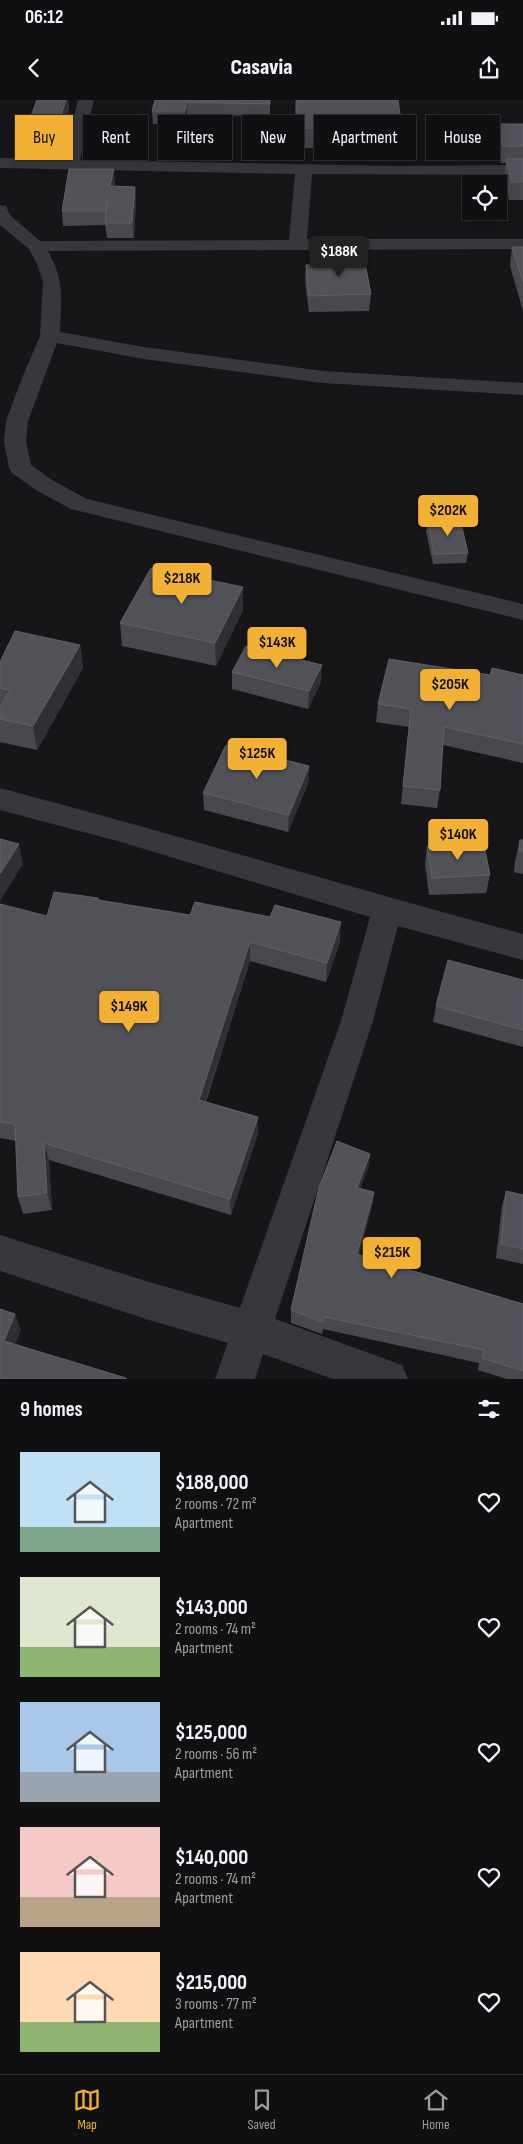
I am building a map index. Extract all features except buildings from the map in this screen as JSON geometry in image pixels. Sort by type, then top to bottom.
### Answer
[{"type":"street","points":[[71,164],[86,100]]},
{"type":"street","points":[[0,163],[395,171],[523,170]]},
{"type":"street","points":[[298,244],[304,168]]},
{"type":"street","points":[[0,210],[2,217],[36,246],[46,264],[52,282],[50,336],[32,378],[17,421],[10,470],[44,484],[79,504],[523,612]]},
{"type":"street","points":[[36,246],[523,244]]},
{"type":"street","points":[[50,336],[144,354],[323,377],[523,389]]},
{"type":"street","points":[[0,799],[523,947]]},
{"type":"street","points":[[235,1379],[357,1021],[387,910]]},
{"type":"street","points":[[0,1253],[252,1330],[388,1379]]}]
